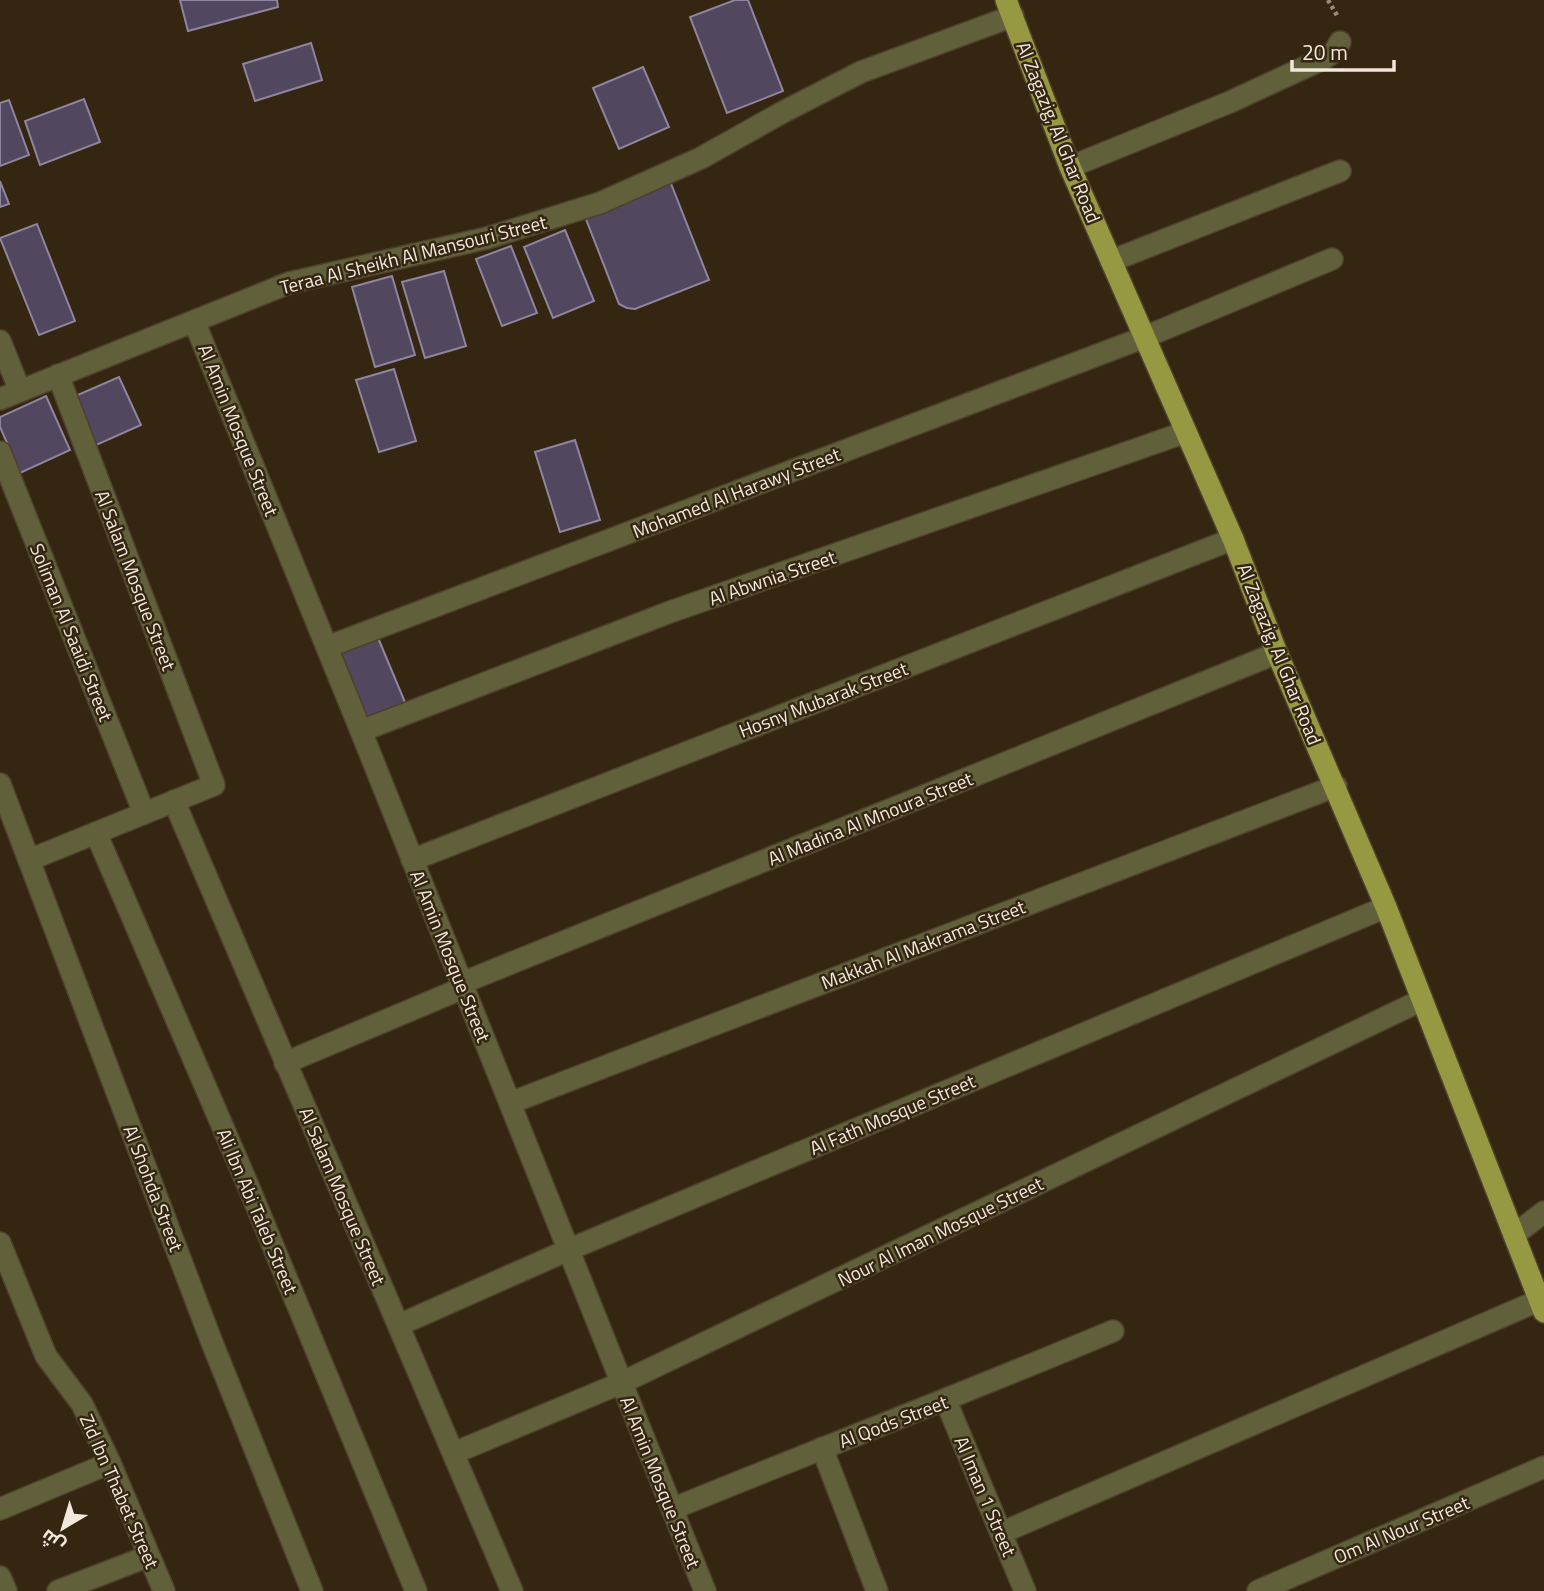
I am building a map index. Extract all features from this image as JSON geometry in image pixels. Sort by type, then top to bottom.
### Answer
[{"type":"main road","name":"Al Zagazig, Al Ghar Road","points":[[1009,8],[1070,167],[1233,539],[1277,653],[1386,907],[1542,1306]]},
{"type":"street","name":"Teraa Al Sheikh Al Mansouri Street","points":[[0,399],[289,283],[487,238],[600,203],[701,158],[861,72],[1009,8]]},
{"type":"street","points":[[1070,167],[1230,102],[1325,58],[1335,51],[1340,42]]},
{"type":"street","points":[[1111,261],[1340,171]]},
{"type":"street","name":"Mohamed Al Harawy Street","points":[[327,647],[1145,337],[1332,259]]},
{"type":"street","name":"Al Amin Mosque Street","points":[[194,321],[705,1591]]},
{"type":"street","points":[[0,341],[20,391]]},
{"type":"street","name":"Al Salam Mosque Street","points":[[58,375],[214,785],[174,801],[512,1591]]},
{"type":"street","name":"Al Abwnia Street","points":[[361,731],[670,612],[1186,432]]},
{"type":"street","name":"Soliman Al Saaidi Street","points":[[0,452],[144,813]]},
{"type":"street","name":"Hosny Mubarak Street","points":[[412,860],[1233,539]]},
{"type":"street","name":"Al Madina Al Mnoura Street","points":[[285,1062],[463,985],[1277,653]]},
{"type":"street","name":"Al Shohda Street","points":[[0,784],[211,1340],[312,1591]]},
{"type":"street","name":"Makkah Al Makrama Street","points":[[510,1103],[1336,786]]},
{"type":"street","points":[[29,860],[174,801]]},
{"type":"street","name":"Ali Ibn Abi Taleb Street","points":[[96,833],[241,1170],[416,1591]]},
{"type":"street","name":"Al Fath Mosque Street","points":[[399,1325],[568,1250],[1386,907]]},
{"type":"street","name":"Nour Al Iman Mosque Street","points":[[454,1453],[621,1383],[1422,1000]]},
{"type":"street","points":[[1514,1235],[1544,1212]]},
{"type":"street","name":"Zid Ibn Thabet Street","points":[[0,1243],[46,1356],[82,1405],[110,1463],[164,1591]]},
{"type":"street","points":[[1001,1533],[1542,1306]]},
{"type":"street","name":"Al Qods Street","points":[[672,1509],[946,1401],[1113,1331]]},
{"type":"street","name":"Al Iman 1 Street","points":[[946,1401],[1025,1591]]},
{"type":"street","points":[[822,1448],[877,1591]]},
{"type":"street","points":[[0,1509],[110,1463]]},
{"type":"street","name":"Om Al Nour Street","points":[[1258,1591],[1544,1467]]},
{"type":"street","points":[[58,1591],[149,1556]]},
{"type":"street","points":[[0,1577],[6,1591]]},
{"type":"building","points":[[180,0],[277,0],[278,7],[188,31]]},
{"type":"building","points":[[735,0],[748,0],[783,91],[727,113],[690,17]]},
{"type":"building","points":[[311,43],[322,80],[255,101],[243,64]]},
{"type":"building","points":[[643,67],[669,127],[619,149],[593,88]]},
{"type":"building","points":[[84,99],[100,142],[40,165],[25,121]]},
{"type":"building","points":[[9,100],[29,155],[0,166],[0,103]]},
{"type":"building","points":[[0,181],[9,204],[0,207]]},
{"type":"building","points":[[670,181],[709,280],[635,309],[627,308],[619,304],[584,214]]},
{"type":"building","points":[[37,224],[75,321],[39,335],[0,238]]},
{"type":"building","points":[[565,230],[594,301],[553,318],[524,247]]},
{"type":"building","points":[[511,246],[537,313],[502,326],[476,259]]},
{"type":"building","points":[[444,271],[466,346],[425,358],[402,282]]},
{"type":"building","points":[[392,276],[415,355],[375,367],[352,287]]},
{"type":"building","points":[[394,369],[416,441],[379,452],[356,380]]},
{"type":"building","points":[[119,377],[141,425],[94,446],[73,397]]},
{"type":"building","points":[[46,396],[70,450],[20,473],[0,427],[0,417]]},
{"type":"building","points":[[575,440],[600,520],[560,532],[535,452]]},
{"type":"building","points":[[376,633],[407,707],[365,725],[335,650]]}]
